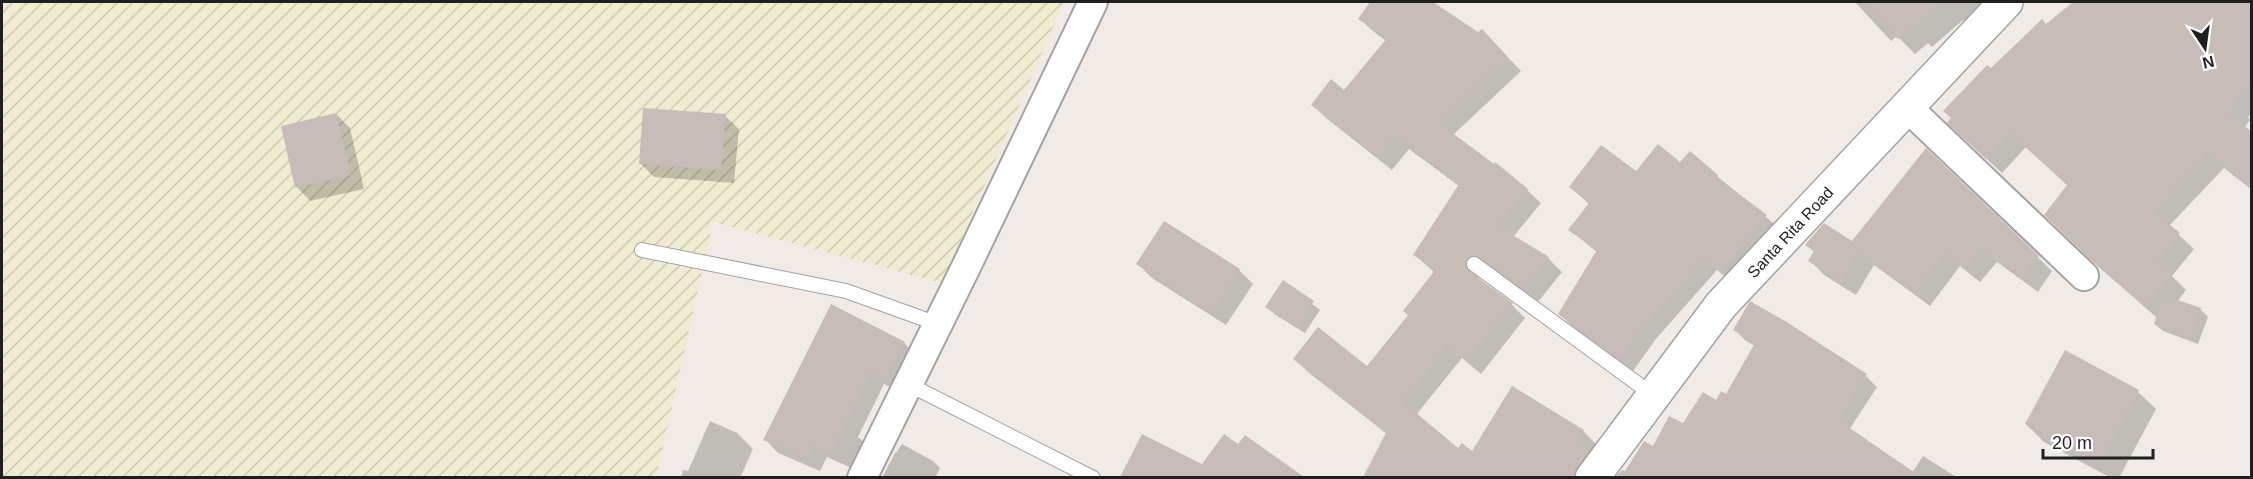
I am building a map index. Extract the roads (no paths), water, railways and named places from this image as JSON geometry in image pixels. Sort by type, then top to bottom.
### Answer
[{"type":"street","points":[[862,477],[1093,2]]},
{"type":"street","name":"Santa Rita Road","points":[[1592,477],[1721,305],[2006,2]]},
{"type":"street","points":[[1907,107],[2084,276]]},
{"type":"lane","points":[[642,250],[846,291],[938,324]]},
{"type":"lane","points":[[1474,264],[1653,395]]},
{"type":"lane","points":[[908,384],[1093,477]]}]
